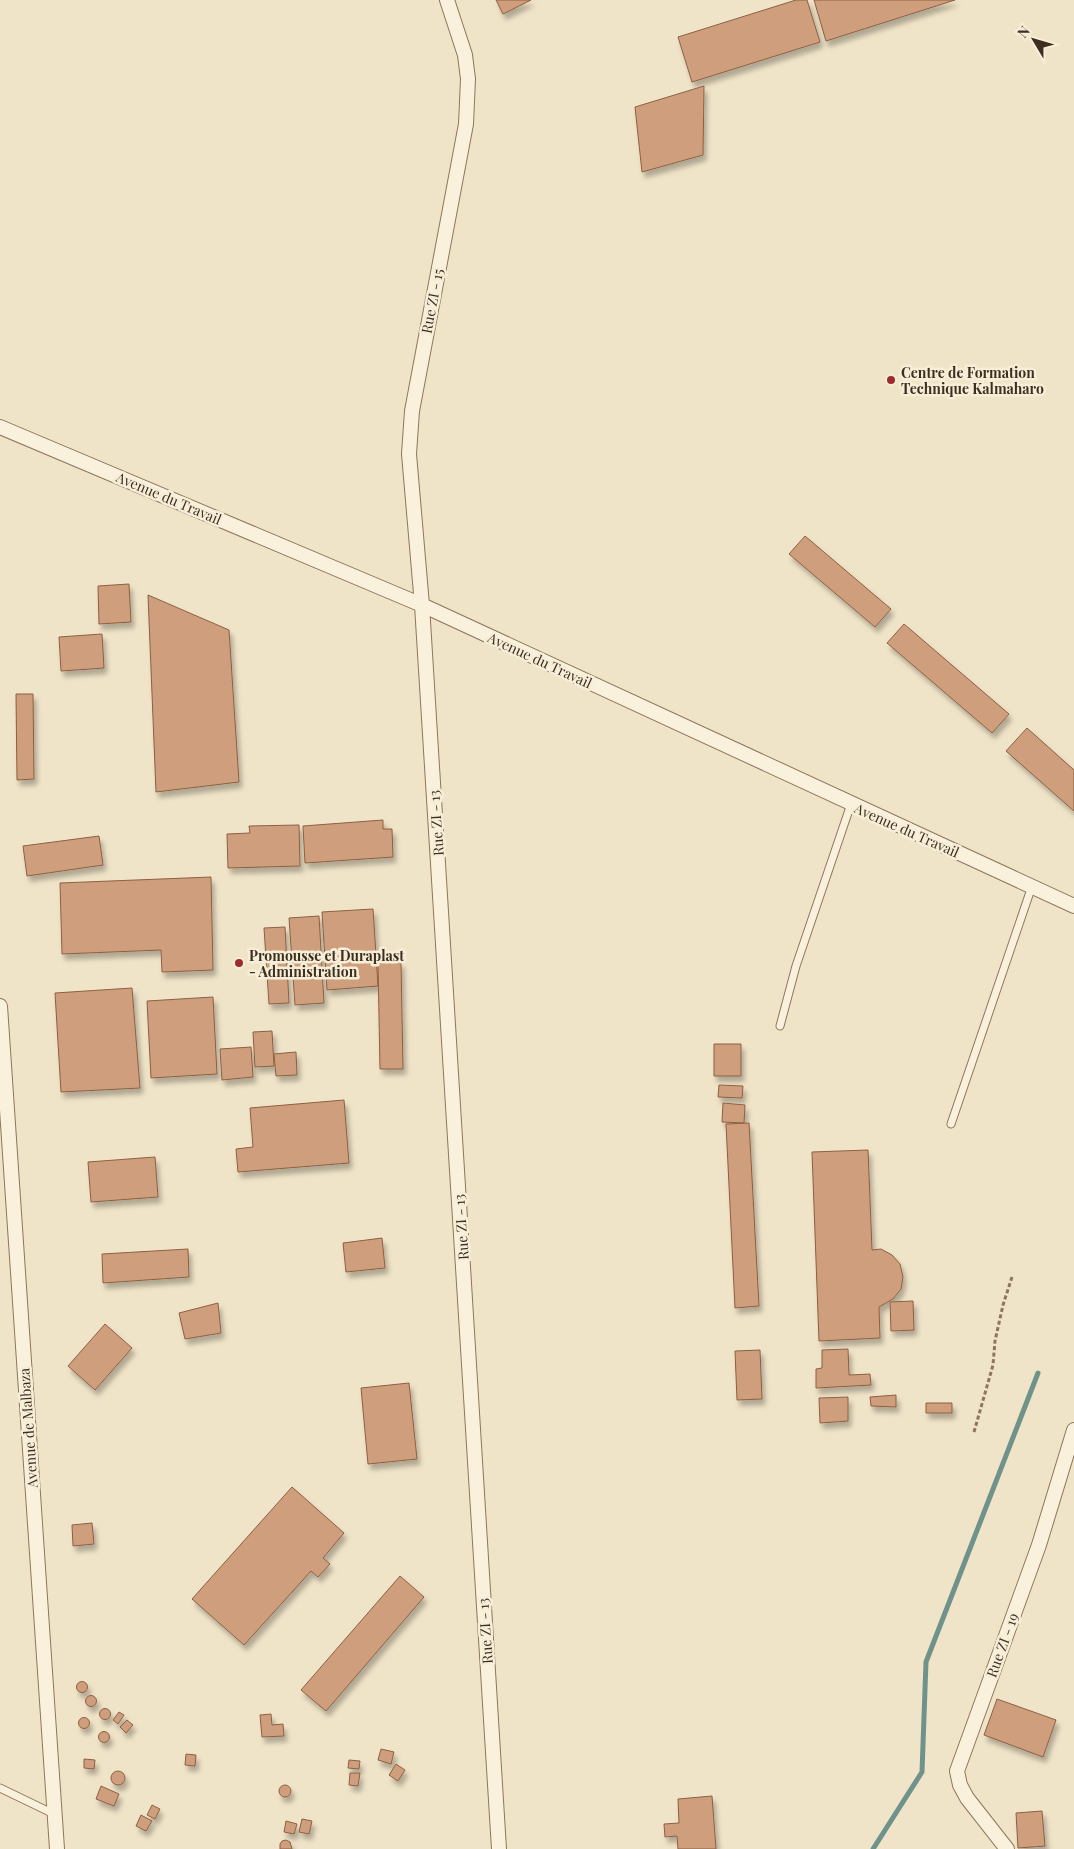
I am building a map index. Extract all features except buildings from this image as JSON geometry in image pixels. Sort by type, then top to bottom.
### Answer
[{"type":"street","name":"Rue ZI - 15","points":[[422,606],[409,454],[412,412],[466,124],[468,79],[460,37],[447,0]]},
{"type":"street","name":"Avenue du Travail","points":[[0,427],[422,606],[1074,906]]},
{"type":"street","name":"Rue ZI - 13","points":[[422,606],[499,1849]]},
{"type":"street","name":"Avenue de Malbaza","points":[[0,1006],[57,1849]]},
{"type":"street","name":"Rue ZI - 19","points":[[1006,1849],[967,1798],[960,1785],[957,1771],[1039,1545],[1074,1430]]},
{"type":"lane","points":[[780,1026],[796,966],[851,804]]},
{"type":"lane","points":[[951,1124],[1032,886]]},
{"type":"lane","points":[[0,1788],[54,1814]]},
{"type":"path","points":[[974,1432],[993,1365],[995,1340],[1003,1304],[1012,1277]]},
{"type":"waterway","points":[[873,1849],[922,1772],[926,1662],[1038,1373]]},
{"type":"place","name":"Centre de Formation Technique Kalmaharo","points":[[891,380]]},
{"type":"place","name":"Promousse et Duraplast - Administration","points":[[239,963]]}]
